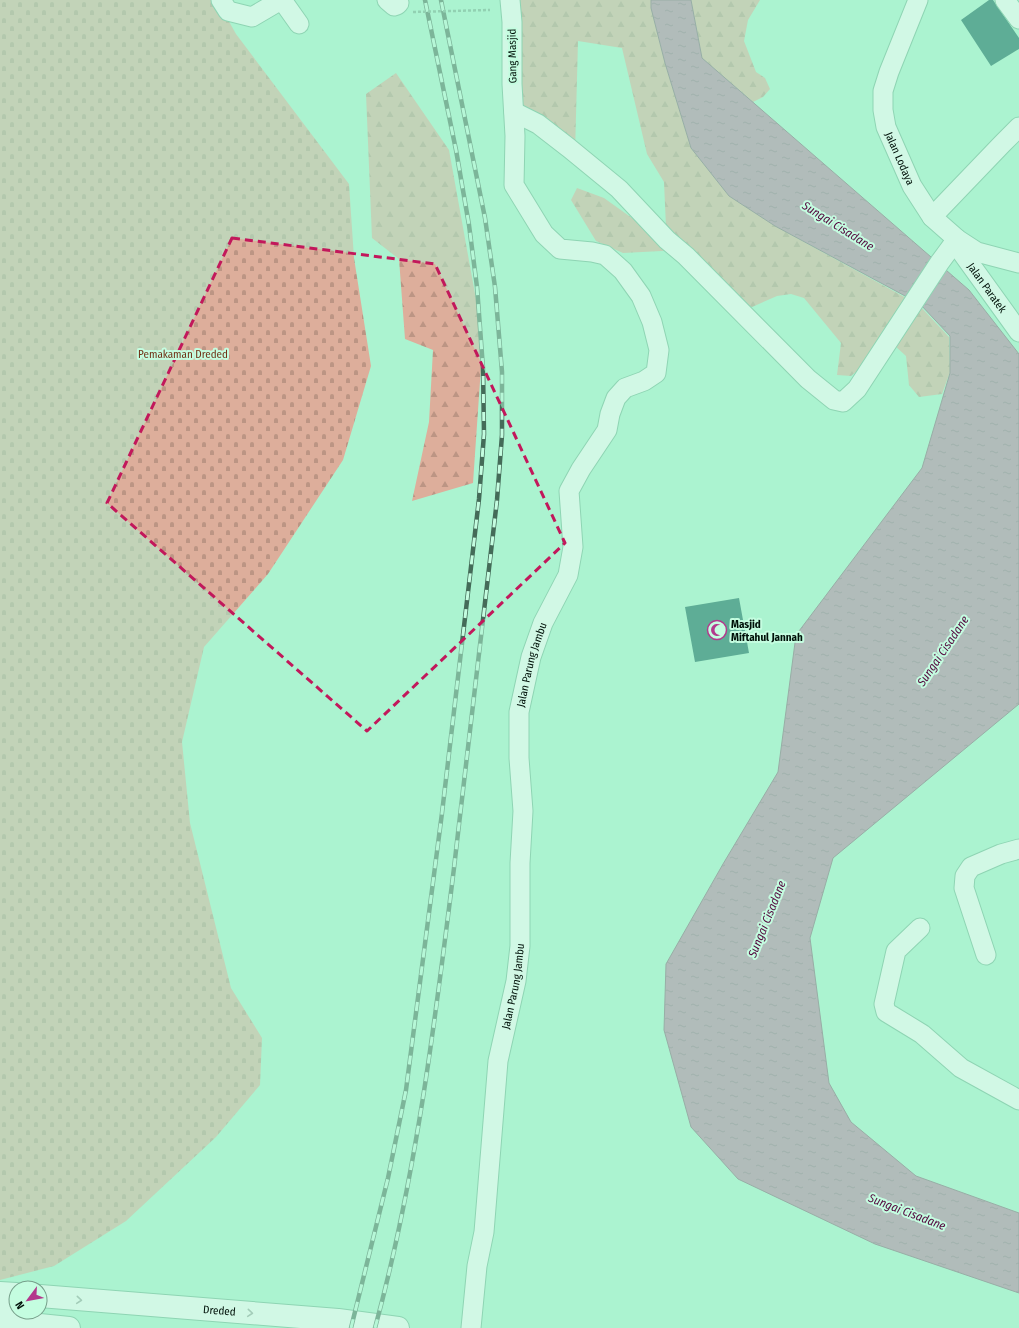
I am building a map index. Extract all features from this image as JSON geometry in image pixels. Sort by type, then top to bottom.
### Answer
[{"type":"street","points":[[221,0],[228,11],[252,17],[282,0],[299,24]]},
{"type":"street","name":"Gang Masjid","points":[[510,0],[512,22],[512,84],[514,112]]},
{"type":"street","name":"Jalan Lodaya","points":[[918,0],[882,92],[886,127],[912,186],[932,218],[956,241],[977,252],[1019,263]]},
{"type":"street","points":[[1005,0],[1019,19]]},
{"type":"street","points":[[514,112],[529,119],[544,129],[620,190],[667,240],[686,256],[808,379],[834,400],[843,402],[857,389],[940,262],[956,241]]},
{"type":"street","name":"Jalan Parung Jambu","points":[[471,1328],[477,1266],[484,1232],[498,1061],[516,981],[520,946],[520,862],[523,811],[519,758],[519,712],[533,650],[543,623],[568,575],[573,547],[568,491],[581,468],[607,430],[610,414],[616,398],[625,388],[644,382],[656,373],[658,350],[652,322],[641,296],[623,271],[605,255],[592,252],[560,249],[544,234],[514,185],[516,136],[514,112]]},
{"type":"street","points":[[932,218],[1019,127]]},
{"type":"street","name":"Jalan Paratek","points":[[956,241],[1019,332]]},
{"type":"street","points":[[986,955],[964,888],[965,876],[971,867],[1001,854],[1019,849]]},
{"type":"street","points":[[920,928],[896,951],[884,1004],[886,1012],[922,1034],[961,1068],[1019,1100]]},
{"type":"street","points":[[7,1294],[2,1323],[68,1328]]},
{"type":"street","name":"Dreded","points":[[48,1297],[330,1320],[398,1328]]},
{"type":"path","points":[[400,5],[490,10]]},
{"type":"highlighted area","points":[[232,238],[435,264],[565,543],[367,731],[107,503]]},
{"type":"green space","name":"Pemakaman Dreded","points":[[0,0],[217,0],[236,34],[349,184],[354,258],[371,366],[343,460],[268,574],[204,647],[182,742],[190,823],[231,988],[262,1038],[260,1085],[216,1137],[126,1221],[54,1266],[0,1280]]},
{"type":"green space","points":[[508,0],[651,0],[651,8],[665,63],[691,148],[729,196],[775,226],[919,305],[949,337],[950,372],[942,394],[919,397],[909,385],[906,356],[895,346],[883,350],[851,376],[837,375],[841,343],[804,298],[791,294],[777,296],[752,307],[745,305],[681,250],[623,253],[596,241],[571,200],[577,188],[604,198],[639,223],[666,227],[664,182],[647,154],[622,48],[578,41],[575,153],[514,112]]},
{"type":"green space","points":[[691,0],[760,0],[748,20],[744,41],[756,72],[765,78],[770,89],[763,97],[753,102],[702,58]]},
{"type":"green space","points":[[396,73],[449,150],[483,338],[473,483],[412,501],[429,422],[433,350],[405,339],[399,259],[372,238],[366,94]]},
{"type":"water","name":"Sungai Cisadane","points":[[651,0],[691,0],[702,58],[969,290],[1019,354],[1019,704],[833,858],[810,938],[829,1083],[851,1122],[916,1176],[1019,1213],[1019,1293],[875,1244],[738,1179],[691,1127],[664,1030],[666,964],[778,772],[796,635],[922,468],[950,373],[950,336],[920,304],[775,226],[729,196],[691,148],[665,63],[651,8]]},
{"type":"building","points":[[989,0],[993,0],[1019,38],[1019,49],[991,66],[961,20]]},
{"type":"building","name":"Masjid Miftahul Jannah","points":[[739,598],[749,653],[695,662],[685,607]]},
{"type":"railway","points":[[351,1328],[388,1178],[406,1090],[442,813],[479,499],[484,434],[483,368],[477,287],[469,225],[456,150],[425,0]]},
{"type":"railway","points":[[375,1328],[402,1214],[423,1099],[454,868],[492,546],[502,435],[502,372],[495,287],[485,218],[441,0]]},
{"type":"place","name":"Masjid Miftahul Jannah","points":[[717,630]]}]
